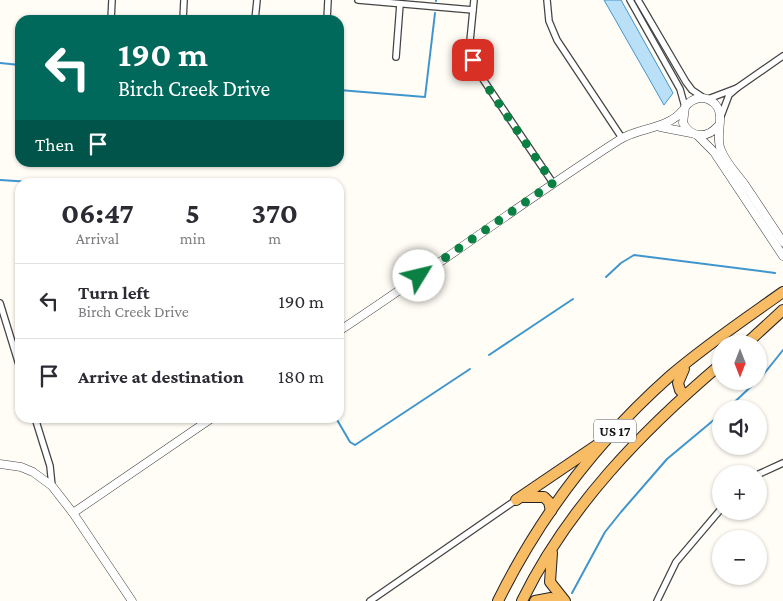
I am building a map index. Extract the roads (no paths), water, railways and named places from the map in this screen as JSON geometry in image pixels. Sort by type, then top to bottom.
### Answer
[{"type":"highway","name":"US 17","points":[[498,601],[551,511],[614,432],[657,388],[690,360],[783,292]]},
{"type":"highway","points":[[756,335],[783,310]]},
{"type":"highway","points":[[758,335],[783,317]]},
{"type":"highway","points":[[685,395],[680,390],[678,380],[690,360]]},
{"type":"highway","name":"US 17","points":[[522,601],[553,548],[623,456],[685,395],[712,372]]},
{"type":"highway","points":[[516,500],[614,432]]},
{"type":"highway","points":[[516,500],[532,496],[544,497],[549,502],[551,511]]},
{"type":"highway","points":[[553,548],[550,582],[564,601]]},
{"type":"highway","points":[[535,601],[551,598],[564,601]]},
{"type":"street","points":[[111,15],[112,0]]},
{"type":"street","points":[[183,15],[184,0]]},
{"type":"street","points":[[255,15],[256,0]]},
{"type":"street","points":[[327,15],[328,0]]},
{"type":"street","points":[[358,0],[473,10]]},
{"type":"street","points":[[474,0],[470,41],[476,69],[553,183]]},
{"type":"street","points":[[547,0],[549,22],[556,40],[622,138]]},
{"type":"street","points":[[630,0],[680,89],[684,109],[683,123],[714,152],[783,256]]},
{"type":"street","points":[[638,0],[686,82],[692,90],[706,98],[719,110],[720,150],[783,242]]},
{"type":"street","points":[[396,57],[400,4]]},
{"type":"street","points":[[653,127],[665,127],[694,134],[709,134],[719,123],[729,95],[783,56]]},
{"type":"street","points":[[344,328],[553,183],[622,138],[665,124],[693,100],[737,88]]},
{"type":"street","points":[[0,303],[15,352]]},
{"type":"street","points":[[37,423],[50,466],[52,486]]},
{"type":"street","points":[[73,513],[205,423]]},
{"type":"street","points":[[767,470],[783,463]]},
{"type":"street","points":[[0,464],[21,467],[33,472],[52,486],[73,513],[132,601]]},
{"type":"street","points":[[370,601],[516,500]]},
{"type":"street","points":[[657,601],[676,562],[712,520]]},
{"type":"water","points":[[604,0],[621,0],[673,93],[664,105]]},
{"type":"waterway","points":[[344,90],[425,97],[435,13]]},
{"type":"waterway","points":[[0,63],[15,64]]},
{"type":"waterway","points":[[0,180],[15,181]]},
{"type":"waterway","points":[[606,277],[621,263],[634,255],[775,273]]},
{"type":"waterway","points":[[489,355],[573,299]]},
{"type":"waterway","points":[[768,369],[783,350]]},
{"type":"waterway","points":[[339,423],[350,442],[355,445],[470,369]]},
{"type":"waterway","points":[[737,400],[747,390]]},
{"type":"waterway","points":[[572,593],[605,532],[621,512],[667,459],[712,422]]}]
